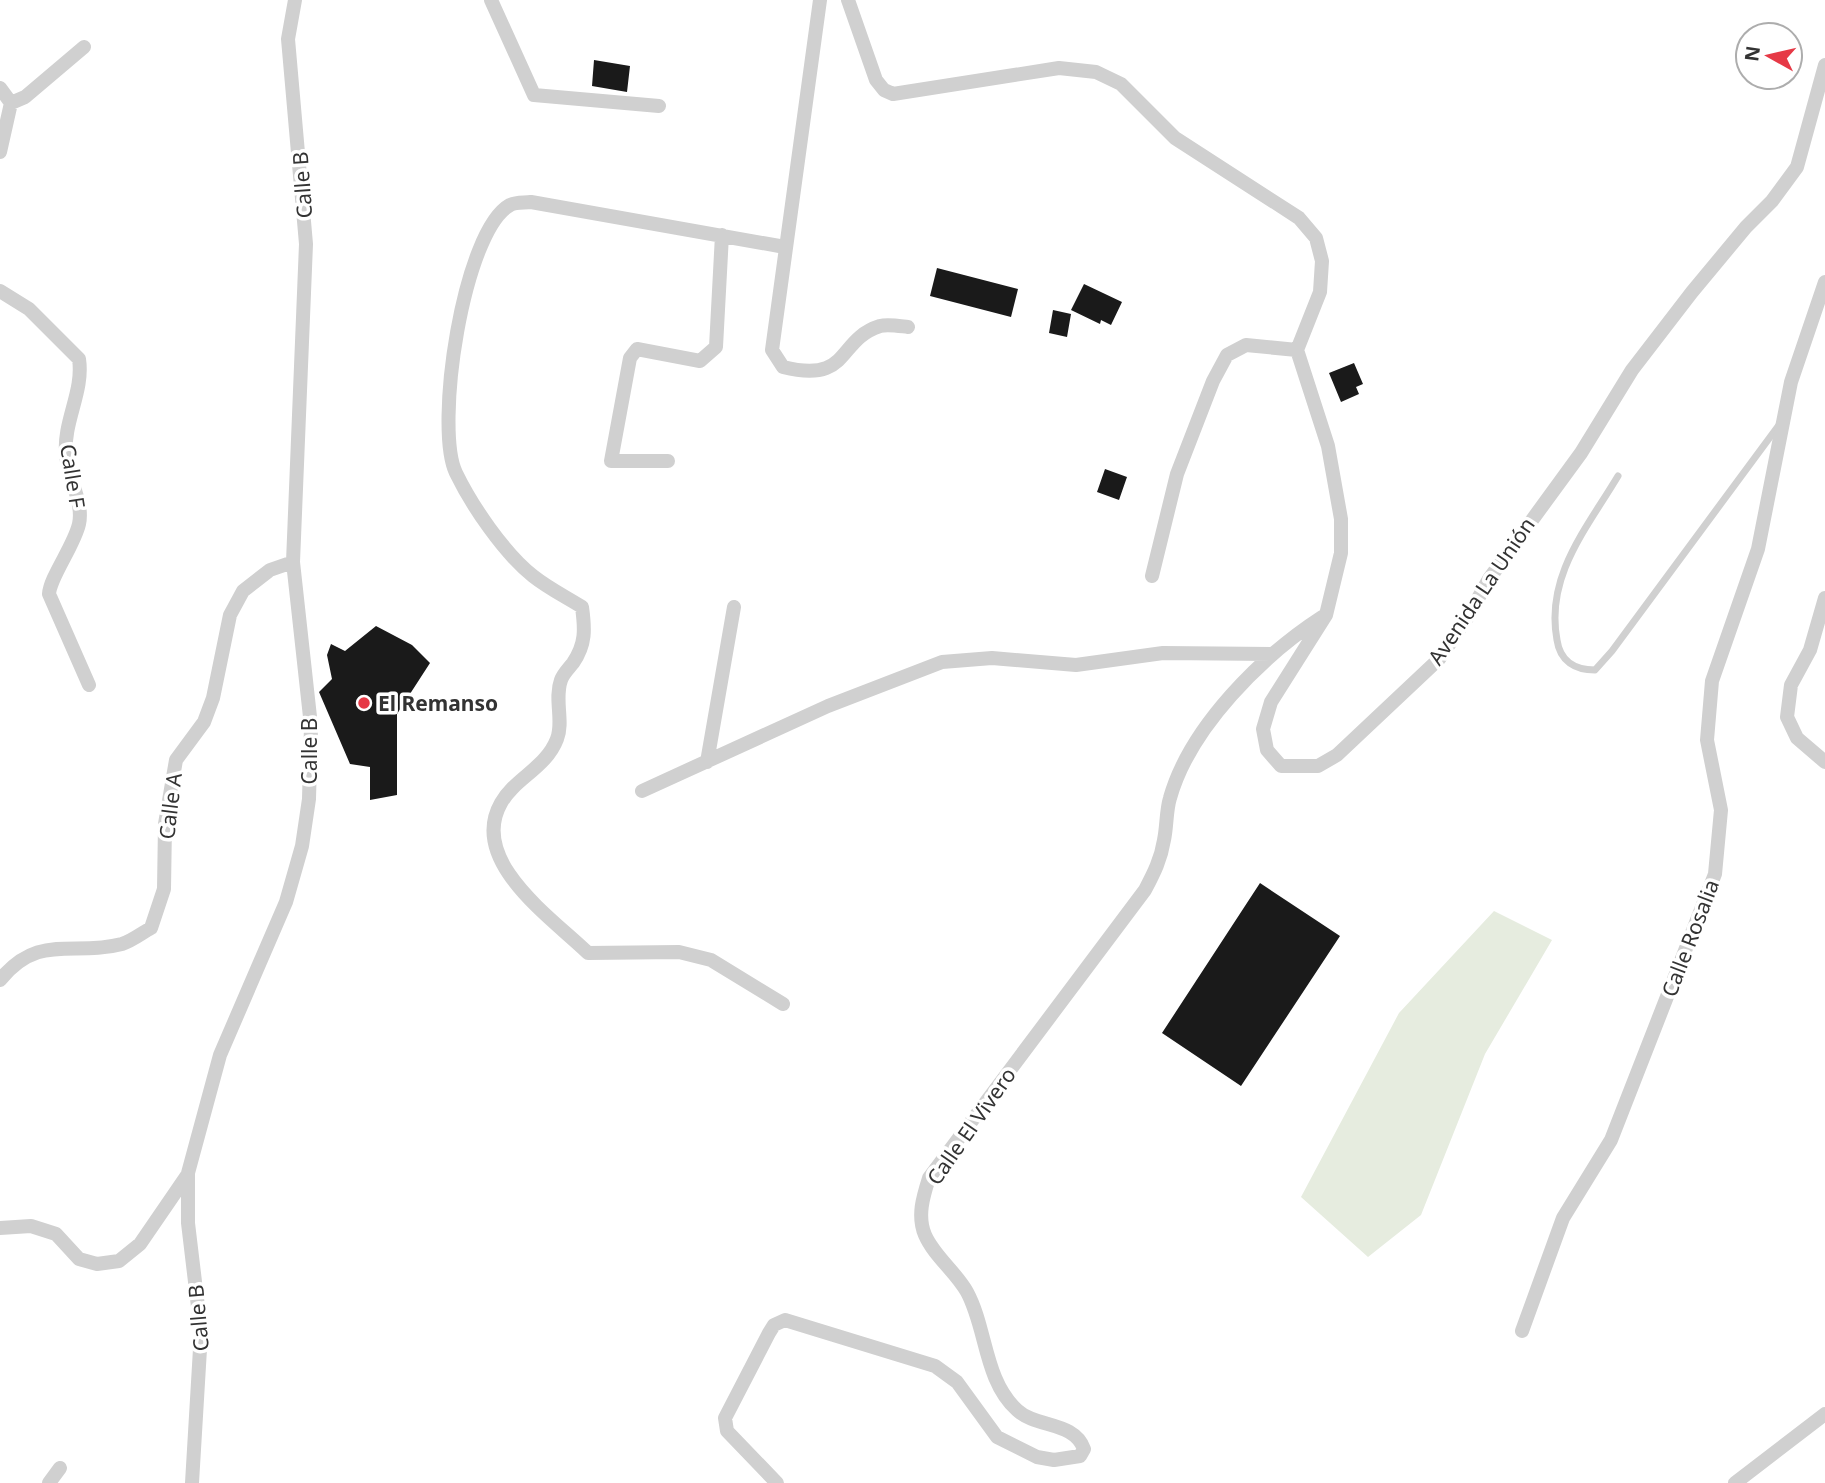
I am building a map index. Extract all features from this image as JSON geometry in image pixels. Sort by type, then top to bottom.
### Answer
[{"type":"street","name":"Calle B","points":[[192,1483],[201,1332],[188,1223],[188,1173],[220,1055],[286,901],[302,846],[309,799],[310,726],[293,562],[306,244],[288,39],[295,0]]},
{"type":"street","points":[[491,0],[534,94],[659,106]]},
{"type":"street","points":[[820,0],[772,350],[783,367],[808,373],[827,369],[867,333],[881,325],[908,327]]},
{"type":"street","points":[[848,0],[876,80],[884,90],[892,94],[923,91],[1059,68],[1096,72],[1121,84],[1151,118],[1203,158],[1299,218],[1316,238],[1322,261],[1320,292],[1297,350],[1246,345],[1227,355],[1213,381],[1177,474],[1152,576]]},
{"type":"street","points":[[11,103],[25,97],[84,47]]},
{"type":"street","name":"Avenida La Unión","points":[[1297,350],[1328,446],[1342,519],[1341,553],[1326,615],[1271,702],[1264,729],[1267,750],[1281,766],[1297,768],[1318,765],[1337,755],[1439,659],[1496,569],[1581,453],[1632,370],[1692,292],[1746,227],[1772,201],[1797,167],[1825,65]]},
{"type":"street","points":[[0,88],[11,103],[0,152]]},
{"type":"street","points":[[783,1004],[711,960],[679,952],[588,953],[515,885],[496,849],[493,824],[502,801],[544,762],[559,737],[561,681],[579,654],[586,633],[582,607],[532,575],[497,539],[455,471],[447,408],[467,281],[493,221],[510,204],[531,202],[785,247]]},
{"type":"street","points":[[668,461],[611,461],[630,358],[637,349],[700,361],[716,347],[722,235]]},
{"type":"street","name":"Calle Rosalia","points":[[1522,1331],[1563,1219],[1611,1140],[1715,874],[1721,810],[1707,740],[1712,681],[1758,549],[1791,382],[1825,282]]},
{"type":"street","name":"Calle F","points":[[0,290],[29,309],[79,359],[80,388],[73,403],[67,430],[66,457],[80,521],[49,594],[89,685]]},
{"type":"street","name":"Calle A","points":[[0,980],[22,957],[47,949],[122,944],[151,928],[164,889],[166,824],[176,760],[204,722],[214,698],[230,615],[243,591],[270,570],[293,562]]},
{"type":"street","points":[[1825,598],[1810,650],[1791,685],[1787,717],[1797,738],[1825,762]]},
{"type":"street","points":[[706,762],[734,607]]},
{"type":"street","name":"Calle El Vivero","points":[[777,1483],[731,1436],[725,1418],[769,1333],[779,1322],[805,1324],[935,1366],[957,1382],[997,1437],[1037,1457],[1054,1460],[1080,1457],[1084,1449],[1081,1440],[1071,1433],[1017,1411],[1003,1392],[966,1290],[926,1237],[921,1218],[922,1201],[929,1178],[1145,890],[1158,866],[1169,801],[1178,772],[1241,684],[1272,654],[1326,615]]},
{"type":"street","points":[[642,791],[828,706],[942,662],[992,658],[1076,666],[1163,653],[1272,654]]},
{"type":"street","points":[[0,1228],[31,1226],[56,1234],[79,1259],[97,1264],[119,1261],[140,1244],[188,1173]]},
{"type":"street","points":[[1735,1483],[1825,1414]]},
{"type":"street","points":[[49,1483],[60,1468]]},
{"type":"lane","points":[[1618,475],[1556,586],[1553,620],[1558,647],[1568,664],[1580,670],[1595,670],[1612,651],[1784,418]]},
{"type":"shaded area","points":[[1494,911],[1552,940],[1485,1054],[1421,1215],[1368,1257],[1301,1197],[1399,1013]]},
{"type":"building","points":[[594,60],[630,66],[627,92],[592,86]]},
{"type":"building","points":[[937,268],[1018,289],[1011,317],[930,296]]},
{"type":"building","points":[[1084,284],[1122,302],[1111,325],[1101,320],[1100,324],[1071,310]]},
{"type":"building","points":[[1053,310],[1071,314],[1067,337],[1049,333]]},
{"type":"building","points":[[1354,363],[1363,384],[1356,387],[1359,394],[1341,402],[1329,373]]},
{"type":"building","points":[[1105,469],[1127,477],[1119,500],[1097,492]]},
{"type":"building","name":"El Remanso","points":[[376,626],[412,645],[430,663],[397,714],[397,795],[370,800],[370,767],[350,764],[319,692],[332,679],[327,655],[331,644],[345,651]]},
{"type":"building","points":[[1260,883],[1340,936],[1241,1086],[1162,1033]]},
{"type":"place","name":"El Remanso","points":[[364,703]]}]
